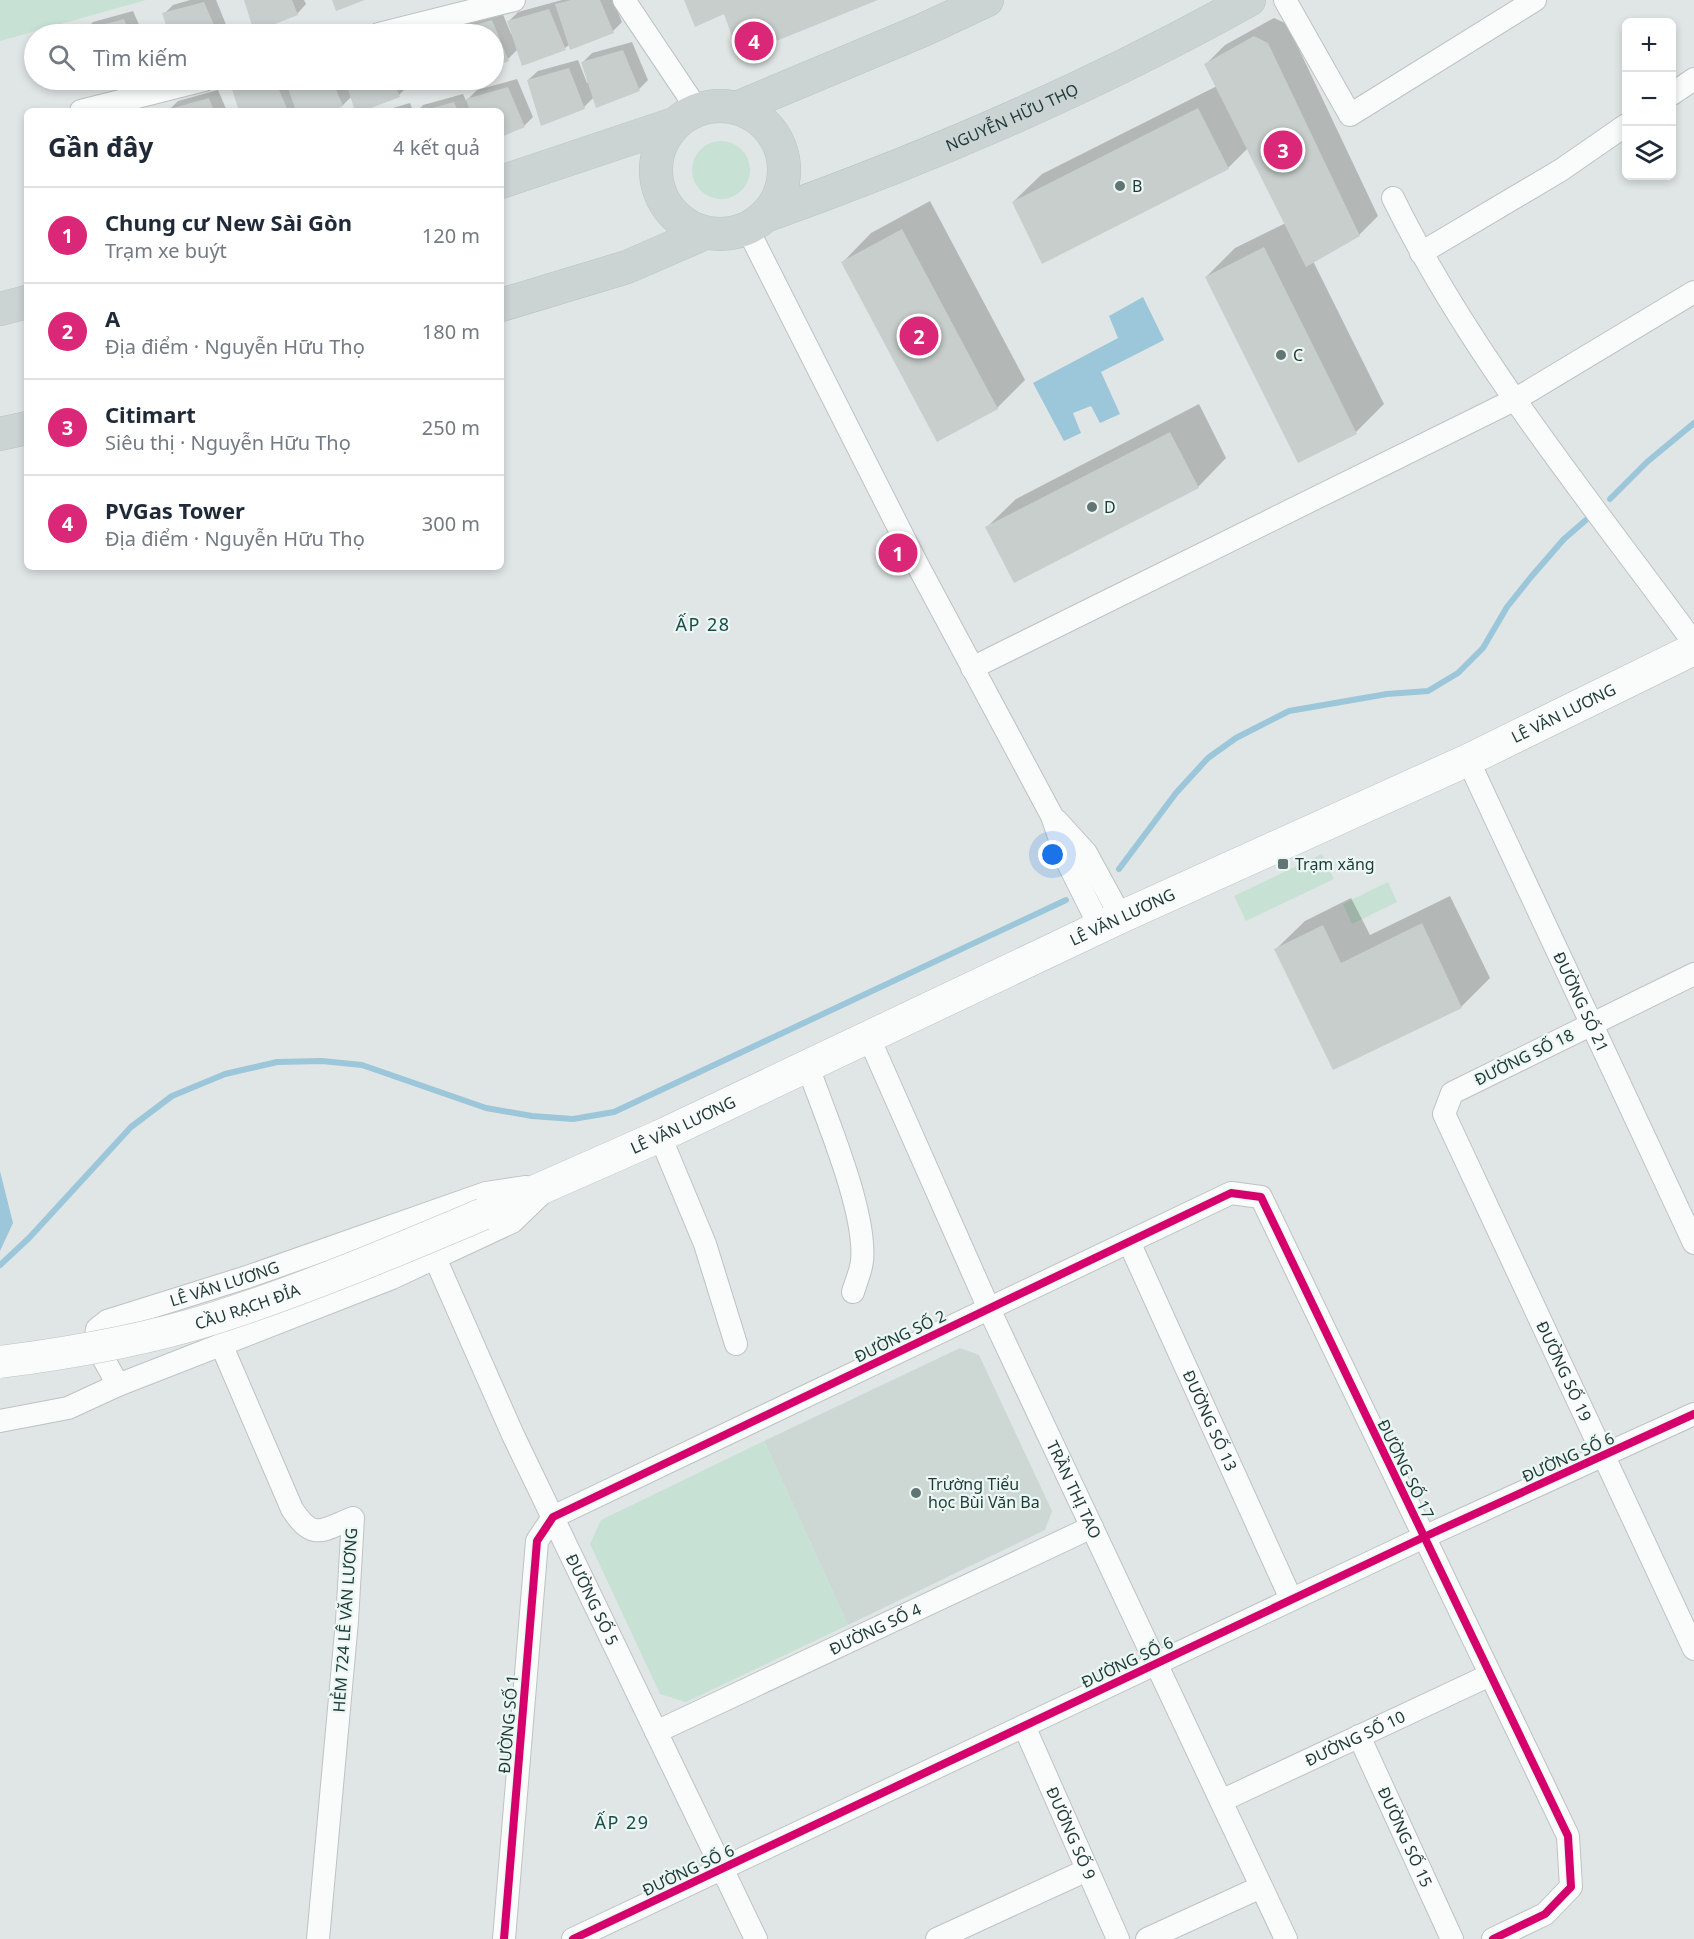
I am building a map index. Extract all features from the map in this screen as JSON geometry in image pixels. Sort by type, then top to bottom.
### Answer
[{"type":"main road","name":"NGUYỄN HỮU THỌ","points":[[756,222],[974,135],[1179,37],[1249,0]]},
{"type":"main road","points":[[737,108],[980,2]]},
{"type":"main road","points":[[504,181],[717,105],[737,108],[757,117],[773,134],[782,154],[784,176],[778,197],[756,222],[722,234],[705,233],[687,225],[672,213],[661,196],[656,178],[657,158],[663,140],[685,117]]},
{"type":"main road","points":[[504,304],[627,267],[705,233]]},
{"type":"main road","points":[[0,309],[24,303]]},
{"type":"main road","points":[[0,434],[24,429]]},
{"type":"main road","name":"LÊ VĂN LƯƠNG","points":[[483,1214],[660,1136],[1110,922],[1468,760],[1694,649]]},
{"type":"main road","name":"CẦU RẠCH ĐỈA","points":[[0,1362],[83,1349],[214,1318],[336,1276],[483,1214]]},
{"type":"street","points":[[419,24],[514,0]]},
{"type":"street","points":[[624,0],[685,117]]},
{"type":"street","points":[[1285,0],[1350,115],[1535,0]]},
{"type":"street","points":[[1676,91],[1694,79]]},
{"type":"street","points":[[93,108],[164,90]]},
{"type":"street","points":[[1421,253],[1561,170],[1625,126]]},
{"type":"street","points":[[1394,198],[1421,253],[1516,399],[1694,643]]},
{"type":"street","points":[[756,222],[972,668],[1110,922]]},
{"type":"street","points":[[972,668],[1516,399],[1694,292]]},
{"type":"street","name":"ĐƯỜNG SỐ 21","points":[[1468,760],[1694,1243]]},
{"type":"street","name":"ĐƯỜNG SỐ 18","points":[[1452,1093],[1694,974]]},
{"type":"street","name":"TRẦN THỊ TAO","points":[[868,1038],[989,1309],[1286,1939]]},
{"type":"street","points":[[808,1067],[842,1162],[856,1211],[862,1260],[854,1292]]},
{"type":"street","name":"ĐƯỜNG SỐ 19","points":[[1452,1093],[1444,1114],[1694,1649]]},
{"type":"street","points":[[660,1136],[705,1244],[735,1344]]},
{"type":"street","name":"LÊ VĂN LƯƠNG","points":[[0,1420],[24,1418],[68,1408],[118,1385],[392,1278],[512,1222],[551,1183]]},
{"type":"street","name":"LÊ VĂN LƯƠNG","points":[[118,1385],[95,1343],[98,1329],[107,1321],[256,1274],[486,1192],[551,1183]]},
{"type":"street","name":"ĐƯỜNG SỐ 2","points":[[553,1517],[1231,1193],[1261,1197]]},
{"type":"street","name":"ĐƯỜNG SỐ 17","points":[[1261,1197],[1568,1836],[1571,1887],[1545,1914],[1493,1939]]},
{"type":"street","name":"ĐƯỜNG SỐ 13","points":[[1130,1242],[1292,1599]]},
{"type":"street","name":"ĐƯỜNG SỐ 5","points":[[435,1258],[513,1435],[756,1939]]},
{"type":"street","name":"HẺM 724 LÊ VĂN LƯƠNG","points":[[221,1344],[292,1509],[301,1524],[311,1531],[318,1532],[353,1518],[347,1621],[318,1939]]},
{"type":"street","name":"ĐƯỜNG SỐ 6","points":[[573,1939],[1424,1537],[1694,1414]]},
{"type":"street","name":"ĐƯỜNG SỐ 1","points":[[504,1939],[537,1541],[553,1517]]},
{"type":"street","name":"ĐƯỜNG SỐ 4","points":[[656,1732],[1092,1527]]},
{"type":"street","name":"ĐƯỜNG SỐ 10","points":[[1221,1801],[1490,1675]]},
{"type":"street","name":"ĐƯỜNG SỐ 9","points":[[1024,1726],[1118,1939]]},
{"type":"street","name":"ĐƯỜNG SỐ 15","points":[[1359,1736],[1452,1939]]},
{"type":"street","points":[[937,1939],[1087,1870]]},
{"type":"street","points":[[1147,1939],[1261,1887]]},
{"type":"shaded area","name":"Trường Tiểu học Bùi Văn Ba","points":[[960,1348],[979,1355],[1052,1511],[1045,1530],[848,1625],[764,1441]]},
{"type":"green space","points":[[0,0],[146,0],[61,24],[24,24],[24,34],[0,41]]},
{"type":"green space","points":[[721,141],[732,143],[745,154],[750,170],[748,181],[737,194],[721,199],[710,197],[697,186],[692,170],[694,159],[705,146]]},
{"type":"green space","points":[[1322,854],[1334,879],[1246,921],[1234,896]]},
{"type":"green space","points":[[1388,882],[1397,902],[1352,924],[1343,904]]},
{"type":"green space","points":[[764,1441],[848,1625],[686,1702],[660,1694],[590,1544],[601,1520]]},
{"type":"water","points":[[1143,297],[1164,340],[1101,372],[1120,414],[1100,423],[1091,406],[1073,413],[1081,433],[1064,441],[1033,383],[1118,338],[1109,316]]},
{"type":"water","points":[[0,1171],[13,1223],[0,1251]]},
{"type":"building","points":[[244,0],[292,0],[298,15],[275,24],[252,24]]},
{"type":"building","points":[[332,0],[365,0],[336,11]]},
{"type":"building","points":[[571,0],[600,0],[614,33],[570,50],[555,4]]},
{"type":"building","points":[[684,0],[878,0],[739,56],[724,14],[695,27]]},
{"type":"building","points":[[204,2],[214,24],[166,24],[162,13]]},
{"type":"building","points":[[549,9],[566,50],[522,66],[507,21]]},
{"type":"building","points":[[124,19],[126,24],[105,24]]},
{"type":"building","points":[[492,20],[494,24],[478,24]]},
{"type":"building","points":[[1254,36],[1268,43],[1360,236],[1306,267],[1204,64]]},
{"type":"building","points":[[504,49],[509,61],[504,63]]},
{"type":"building","points":[[623,50],[640,91],[596,108],[581,62]]},
{"type":"building","points":[[569,68],[585,109],[541,126],[527,80]]},
{"type":"building","points":[[508,87],[525,127],[504,136],[504,108],[469,108],[466,99]]},
{"type":"building","points":[[232,90],[279,90],[287,108],[238,108]]},
{"type":"building","points":[[289,90],[336,90],[343,106],[339,108],[295,108]]},
{"type":"building","points":[[348,90],[397,90],[400,97],[371,108],[354,108]]},
{"type":"building","points":[[209,98],[213,108],[173,108]]},
{"type":"building","points":[[454,102],[457,108],[432,108]]},
{"type":"building","name":"B","points":[[1198,108],[1229,169],[1042,264],[1012,202]]},
{"type":"building","points":[[902,229],[998,409],[937,442],[841,262]]},
{"type":"building","name":"C","points":[[1264,247],[1357,434],[1298,463],[1205,277]]},
{"type":"building","name":"D","points":[[1170,432],[1199,488],[1014,583],[985,527]]},
{"type":"building","points":[[1422,923],[1462,1008],[1333,1070],[1274,949],[1323,925],[1341,963]]},
{"type":"waterway","points":[[1610,499],[1647,462],[1694,423]]},
{"type":"waterway","points":[[1119,869],[1176,793],[1208,758],[1236,738],[1289,711],[1387,694],[1428,691],[1458,673],[1483,648],[1507,607],[1531,577],[1564,539],[1586,520]]},
{"type":"waterway","points":[[0,1265],[29,1238],[131,1127],[172,1096],[225,1074],[277,1062],[322,1061],[362,1065],[486,1108],[532,1116],[573,1119],[614,1112],[1066,900]]},
{"type":"cycle path","points":[[504,1939],[537,1541],[553,1517],[1231,1193],[1261,1197],[1568,1836],[1571,1887],[1545,1914],[1493,1939]]},
{"type":"cycle path","points":[[573,1939],[1424,1537],[1694,1414]]},
{"type":"place","name":"PVGas Tower","points":[[754,41]]},
{"type":"place","name":"Citimart","points":[[1283,150]]},
{"type":"place","name":"B","points":[[1120,186]]},
{"type":"place","name":"A","points":[[919,336]]},
{"type":"place","name":"C","points":[[1281,355]]},
{"type":"place","name":"D","points":[[1092,507]]},
{"type":"place","name":"Chung cư New Sài Gòn","points":[[898,553]]},
{"type":"place","name":"Trạm xăng","points":[[1283,864]]},
{"type":"place","name":"Trường Tiểu học Bùi Văn Ba","points":[[916,1493]]},
{"type":"district","name":"ẤP 28","points":[[703,625]]},
{"type":"district","name":"ẤP 29","points":[[622,1823]]}]
